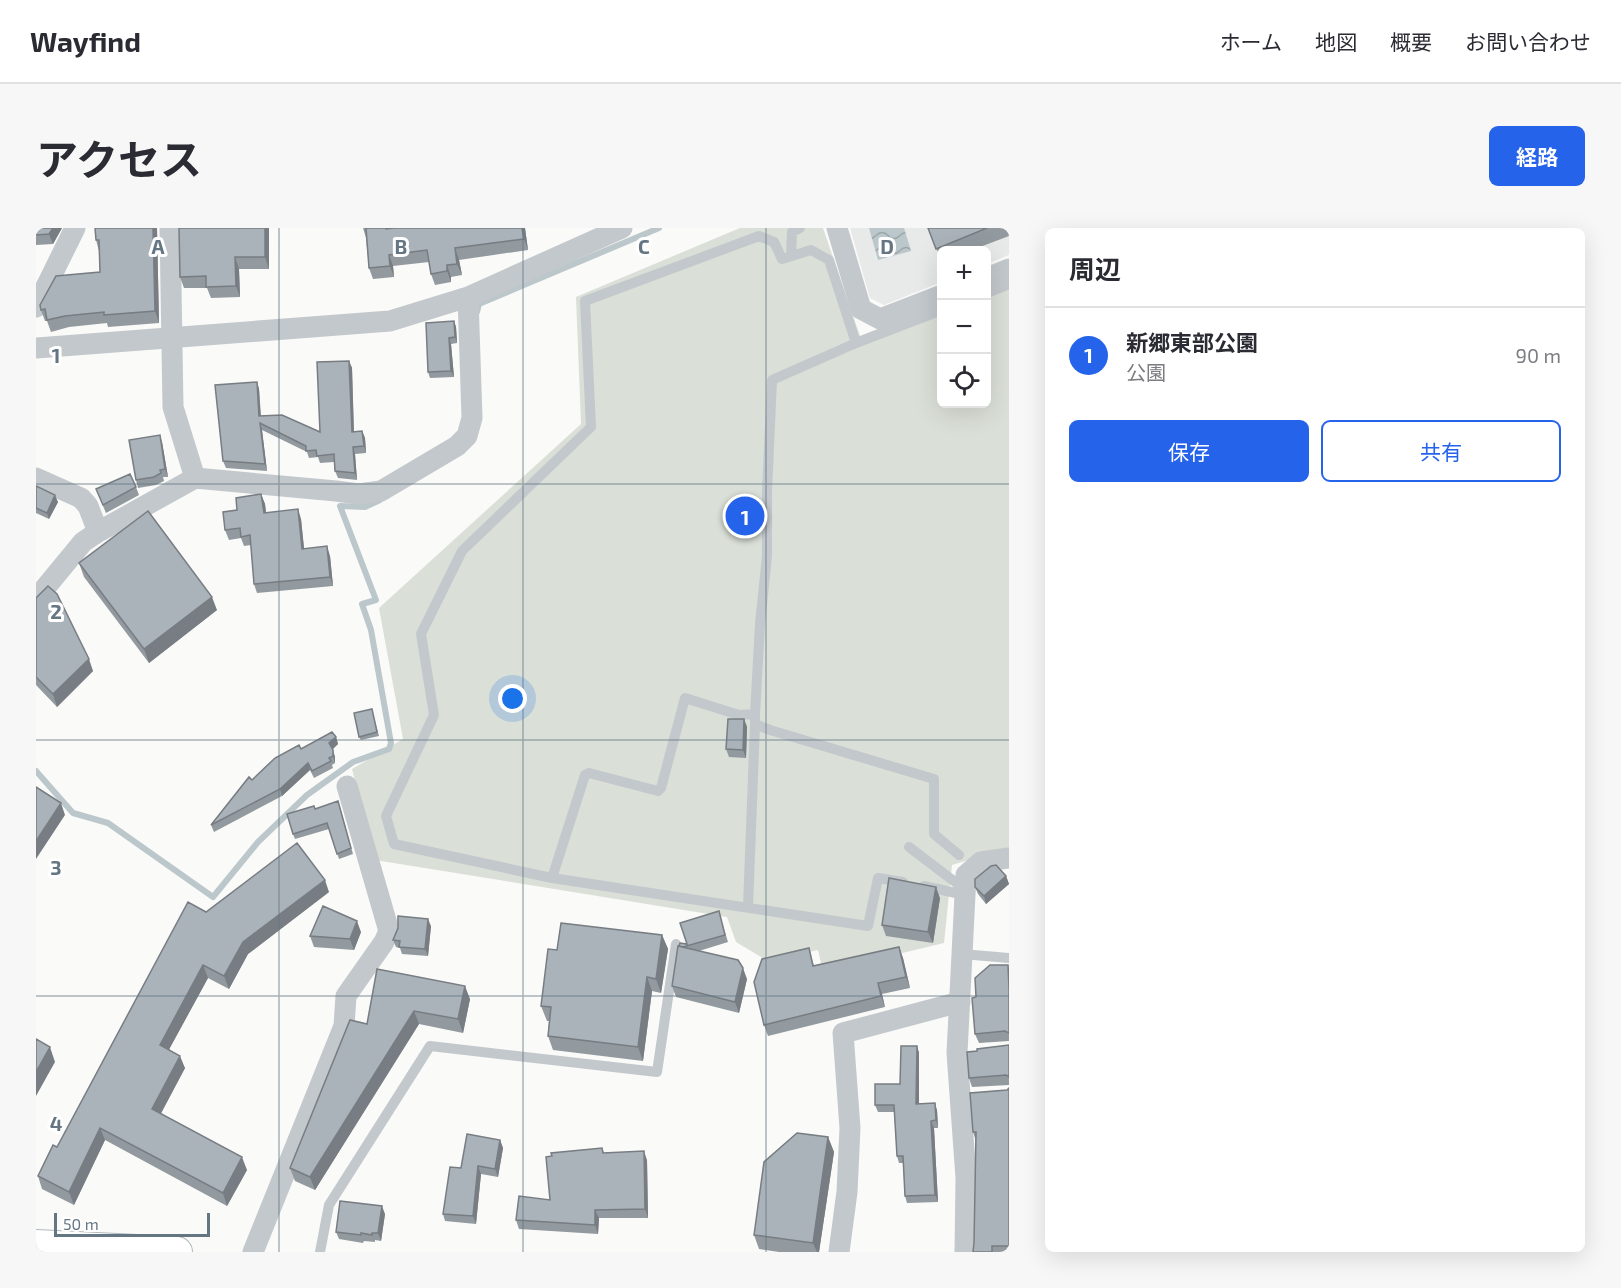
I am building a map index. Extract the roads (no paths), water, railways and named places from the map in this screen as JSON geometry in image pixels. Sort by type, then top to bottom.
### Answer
[{"type":"main road","points":[[36,1245],[177,1252]]},
{"type":"street","points":[[36,307],[75,228]]},
{"type":"street","points":[[170,228],[173,406],[195,478]]},
{"type":"street","points":[[36,348],[390,321],[468,297],[622,228]]},
{"type":"street","points":[[837,228],[861,309],[880,319],[937,297]]},
{"type":"street","points":[[991,276],[1009,269]]},
{"type":"street","points":[[36,599],[83,542],[195,478],[359,494],[381,491],[457,446],[467,436],[472,418],[468,297]]},
{"type":"street","points":[[36,478],[81,498],[88,506],[98,532]]},
{"type":"street","points":[[253,1252],[344,1026],[346,996],[384,942],[389,931],[347,786]]},
{"type":"street","points":[[965,1252],[965,1096],[960,1002],[966,875],[981,862],[1009,858]]},
{"type":"street","points":[[839,1252],[847,1192],[850,1128],[843,1033],[960,1002]]},
{"type":"lane","points":[[791,256],[792,232],[801,228]]},
{"type":"lane","points":[[856,343],[830,260],[811,250],[782,259],[774,242],[759,236],[585,301],[591,427],[462,551],[421,634],[434,715],[386,816],[394,844],[552,878],[868,926],[878,878],[965,890]]},
{"type":"lane","points":[[991,291],[1009,284]]},
{"type":"lane","points":[[748,907],[760,624],[767,556],[767,492],[772,380],[856,343],[937,312]]},
{"type":"lane","points":[[552,878],[585,775],[589,773],[658,791],[661,788],[685,698],[755,719],[770,730],[934,779],[934,834],[959,855]]},
{"type":"lane","points":[[909,847],[965,890]]},
{"type":"lane","points":[[320,1252],[329,1204],[430,1046],[657,1072],[676,944]]},
{"type":"lane","points":[[962,954],[1009,958]]},
{"type":"water","points":[[869,228],[904,228],[911,251],[878,260]]},
{"type":"waterway","points":[[477,312],[479,304],[659,228]]},
{"type":"waterway","points":[[36,771],[73,813],[108,823],[213,897],[258,842],[307,795],[353,762],[389,749],[391,743],[371,630],[362,604],[376,600],[340,506],[365,507],[380,500]]},
{"type":"place","name":"新郷東部公園","points":[[745,516]]}]
